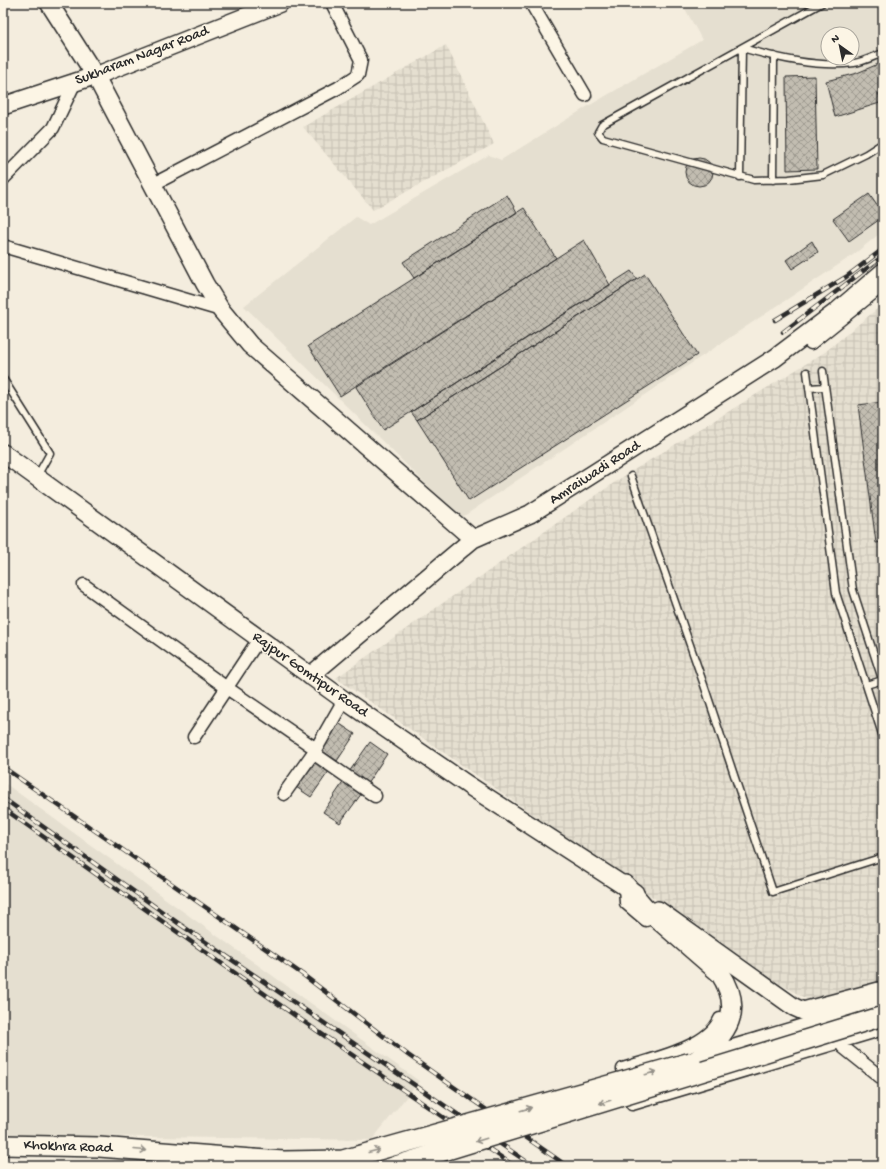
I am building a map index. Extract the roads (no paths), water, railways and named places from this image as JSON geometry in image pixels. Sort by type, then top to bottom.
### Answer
[{"type":"main road","points":[[49,3],[95,75],[152,185],[221,310],[250,345],[473,539]]},
{"type":"main road","name":"Sukharam Nagar Road","points":[[3,106],[95,75],[280,3]]},
{"type":"main road","name":"Amraiwadi Road","points":[[310,676],[473,539],[530,514],[775,358],[883,272]]},
{"type":"main road","name":"Rajpur Gomtipur Road","points":[[3,453],[344,700],[468,785],[625,885],[794,1007],[803,1011],[883,990]]},
{"type":"main road","points":[[625,885],[644,907],[698,952],[720,973],[729,986],[732,1009],[730,1022],[715,1045],[698,1060]]},
{"type":"main road","name":"Khokhra Road","points":[[3,1145],[99,1147],[284,1161],[344,1160],[698,1060],[883,1005]]},
{"type":"main road","points":[[395,1166],[883,1016]]},
{"type":"street","points":[[152,185],[338,88],[358,75],[361,60],[332,3]]},
{"type":"street","points":[[531,3],[585,95]]},
{"type":"street","points":[[3,179],[53,128],[75,82]]},
{"type":"street","points":[[3,246],[221,310]]},
{"type":"street","points":[[804,336],[811,343],[883,285]]},
{"type":"street","points":[[84,585],[375,796]]},
{"type":"street","points":[[194,737],[259,639]]},
{"type":"street","points":[[284,794],[314,751],[344,700]]},
{"type":"street","points":[[625,885],[626,903],[709,974],[718,986],[723,1000],[722,1015],[716,1028],[704,1039],[678,1050],[623,1069],[632,1104],[883,1029]]},
{"type":"street","points":[[843,1047],[883,1079]]},
{"type":"lane","points":[[822,3],[602,125],[598,132],[603,138],[754,180],[773,180],[823,175],[883,143]]},
{"type":"lane","points":[[742,48],[774,56],[820,64],[855,63],[883,52]]},
{"type":"lane","points":[[740,176],[742,48]]},
{"type":"lane","points":[[773,180],[774,56]]},
{"type":"lane","points":[[823,371],[853,590],[883,681],[866,685]]},
{"type":"lane","points":[[807,372],[836,593],[883,737]]},
{"type":"lane","points":[[4,380],[50,453],[36,477]]},
{"type":"lane","points":[[810,388],[825,387]]},
{"type":"lane","points":[[632,476],[773,892],[883,857]]},
{"type":"railway","points":[[775,320],[846,277],[883,249]]},
{"type":"railway","points":[[783,332],[883,256]]},
{"type":"railway","points":[[3,767],[302,974],[408,1055],[567,1166]]},
{"type":"railway","points":[[3,798],[178,923],[533,1166]]},
{"type":"railway","points":[[3,808],[297,1017],[514,1166]]}]
